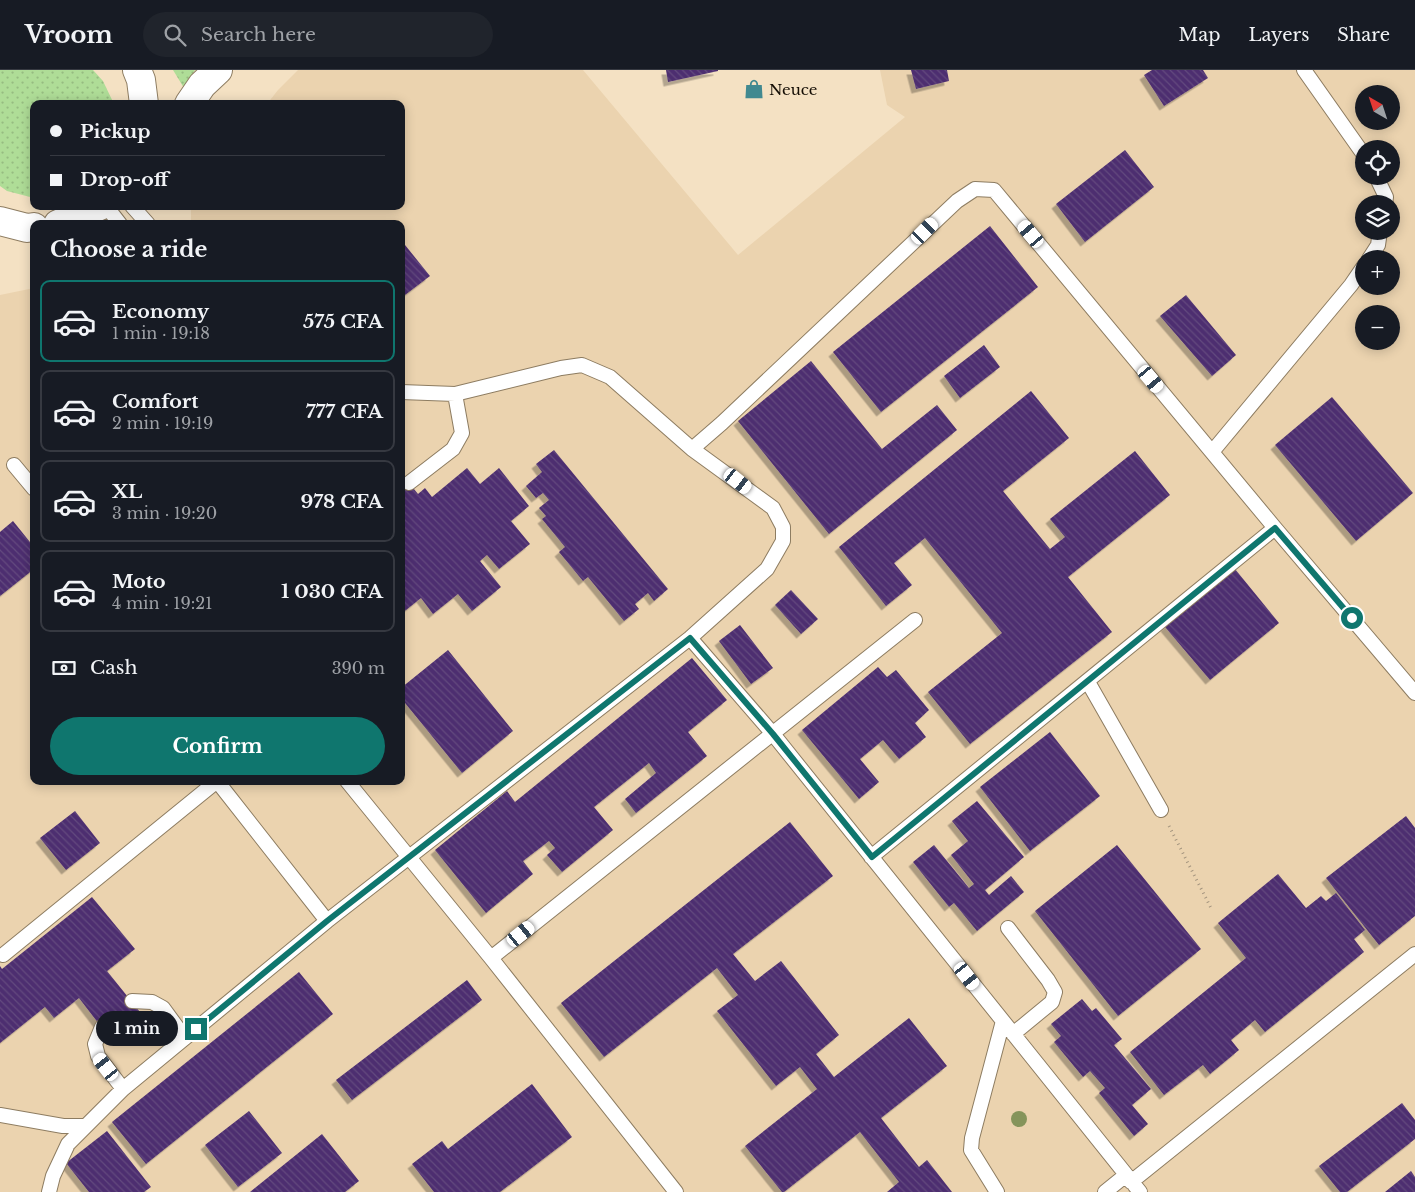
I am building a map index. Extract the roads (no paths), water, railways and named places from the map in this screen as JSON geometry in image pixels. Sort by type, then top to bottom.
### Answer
[{"type":"main road","points":[[137,70],[141,80],[144,100]]},
{"type":"main road","points":[[192,100],[202,85],[218,70]]},
{"type":"main road","points":[[67,220],[91,210]]},
{"type":"main road","points":[[0,221],[30,228]]},
{"type":"main road","points":[[0,236],[30,228]]},
{"type":"lane","points":[[1304,70],[1355,142]]},
{"type":"lane","points":[[692,449],[722,423],[957,201],[975,189],[994,190],[1415,693]]},
{"type":"lane","points":[[109,210],[117,220]]},
{"type":"lane","points":[[136,210],[144,220]]},
{"type":"lane","points":[[1212,452],[1355,280]]},
{"type":"lane","points":[[49,1192],[53,1176],[68,1144],[123,1089],[327,921],[690,638],[767,569],[783,541],[783,527],[773,508],[692,449],[610,377],[582,365],[561,368],[455,394],[405,392]]},
{"type":"lane","points":[[409,483],[453,449],[462,432],[455,394]]},
{"type":"lane","points":[[14,465],[30,483]]},
{"type":"lane","points":[[872,857],[1275,528]]},
{"type":"lane","points":[[491,958],[915,620]]},
{"type":"lane","points":[[690,638],[773,734],[1132,1183]]},
{"type":"lane","points":[[1088,682],[1161,810]]},
{"type":"lane","points":[[3,955],[212,785]]},
{"type":"lane","points":[[220,785],[327,921]]},
{"type":"lane","points":[[351,785],[676,1192]]},
{"type":"lane","points":[[1008,928],[1055,992],[1052,1002],[1013,1034]]},
{"type":"lane","points":[[1105,1192],[1132,1183],[1415,954]]},
{"type":"lane","points":[[132,1001],[152,1002],[163,1008],[185,1038]]},
{"type":"lane","points":[[997,1192],[971,1150],[972,1138],[1003,1021]]},
{"type":"lane","points":[[102,1027],[95,1044],[98,1056],[123,1089]]},
{"type":"lane","points":[[0,1115],[62,1126],[86,1126]]},
{"type":"place","name":"Neuce","points":[[754,89]]}]
